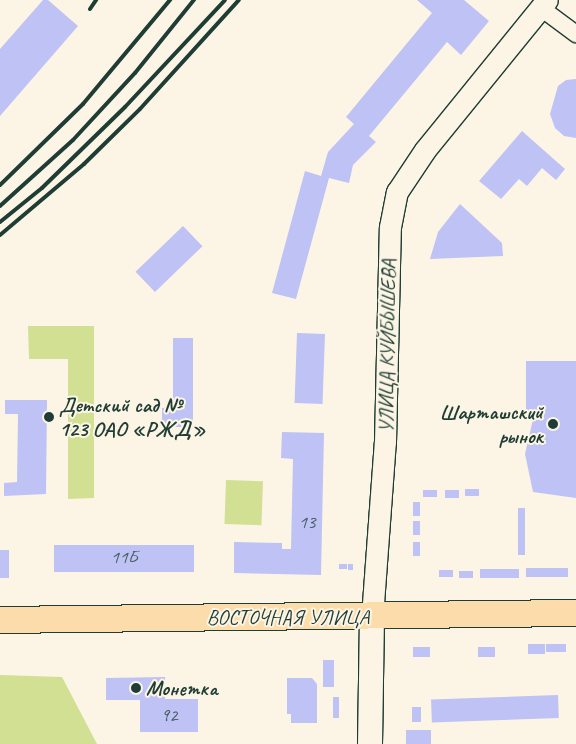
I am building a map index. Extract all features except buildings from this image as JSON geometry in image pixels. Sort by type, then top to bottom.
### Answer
[{"type":"main road","name":"ВОСТОЧНАЯ УЛИЦА","points":[[0,620],[372,617],[576,613]]},
{"type":"main road","name":"УЛИЦА КУЙБЫШЕВА","points":[[370,744],[372,617]]},
{"type":"street","points":[[544,4],[576,34]]},
{"type":"street","name":"УЛИЦА КУЙБЫШЕВА","points":[[372,617],[385,442],[390,227],[398,192],[421,155],[544,4]]},
{"type":"green space","points":[[28,326],[94,326],[94,498],[68,499],[68,359],[29,359]]},
{"type":"green space","points":[[226,480],[263,481],[261,525],[224,524]]},
{"type":"green space","points":[[0,675],[62,677],[97,744],[0,744]]},
{"type":"railway","points":[[90,9],[96,0]]},
{"type":"railway","points":[[0,185],[83,104],[170,0]]},
{"type":"railway","points":[[0,206],[73,140],[135,73],[194,0]]},
{"type":"railway","points":[[0,222],[42,188],[125,107],[225,0]]},
{"type":"railway","points":[[0,235],[84,164],[140,109],[239,0]]},
{"type":"place","name":"Детский сад № 123 ОАО «РЖД»","points":[[49,417]]},
{"type":"place","name":"Шарташский рынок","points":[[553,424]]},
{"type":"place","name":"Монетка","points":[[136,688]]}]
